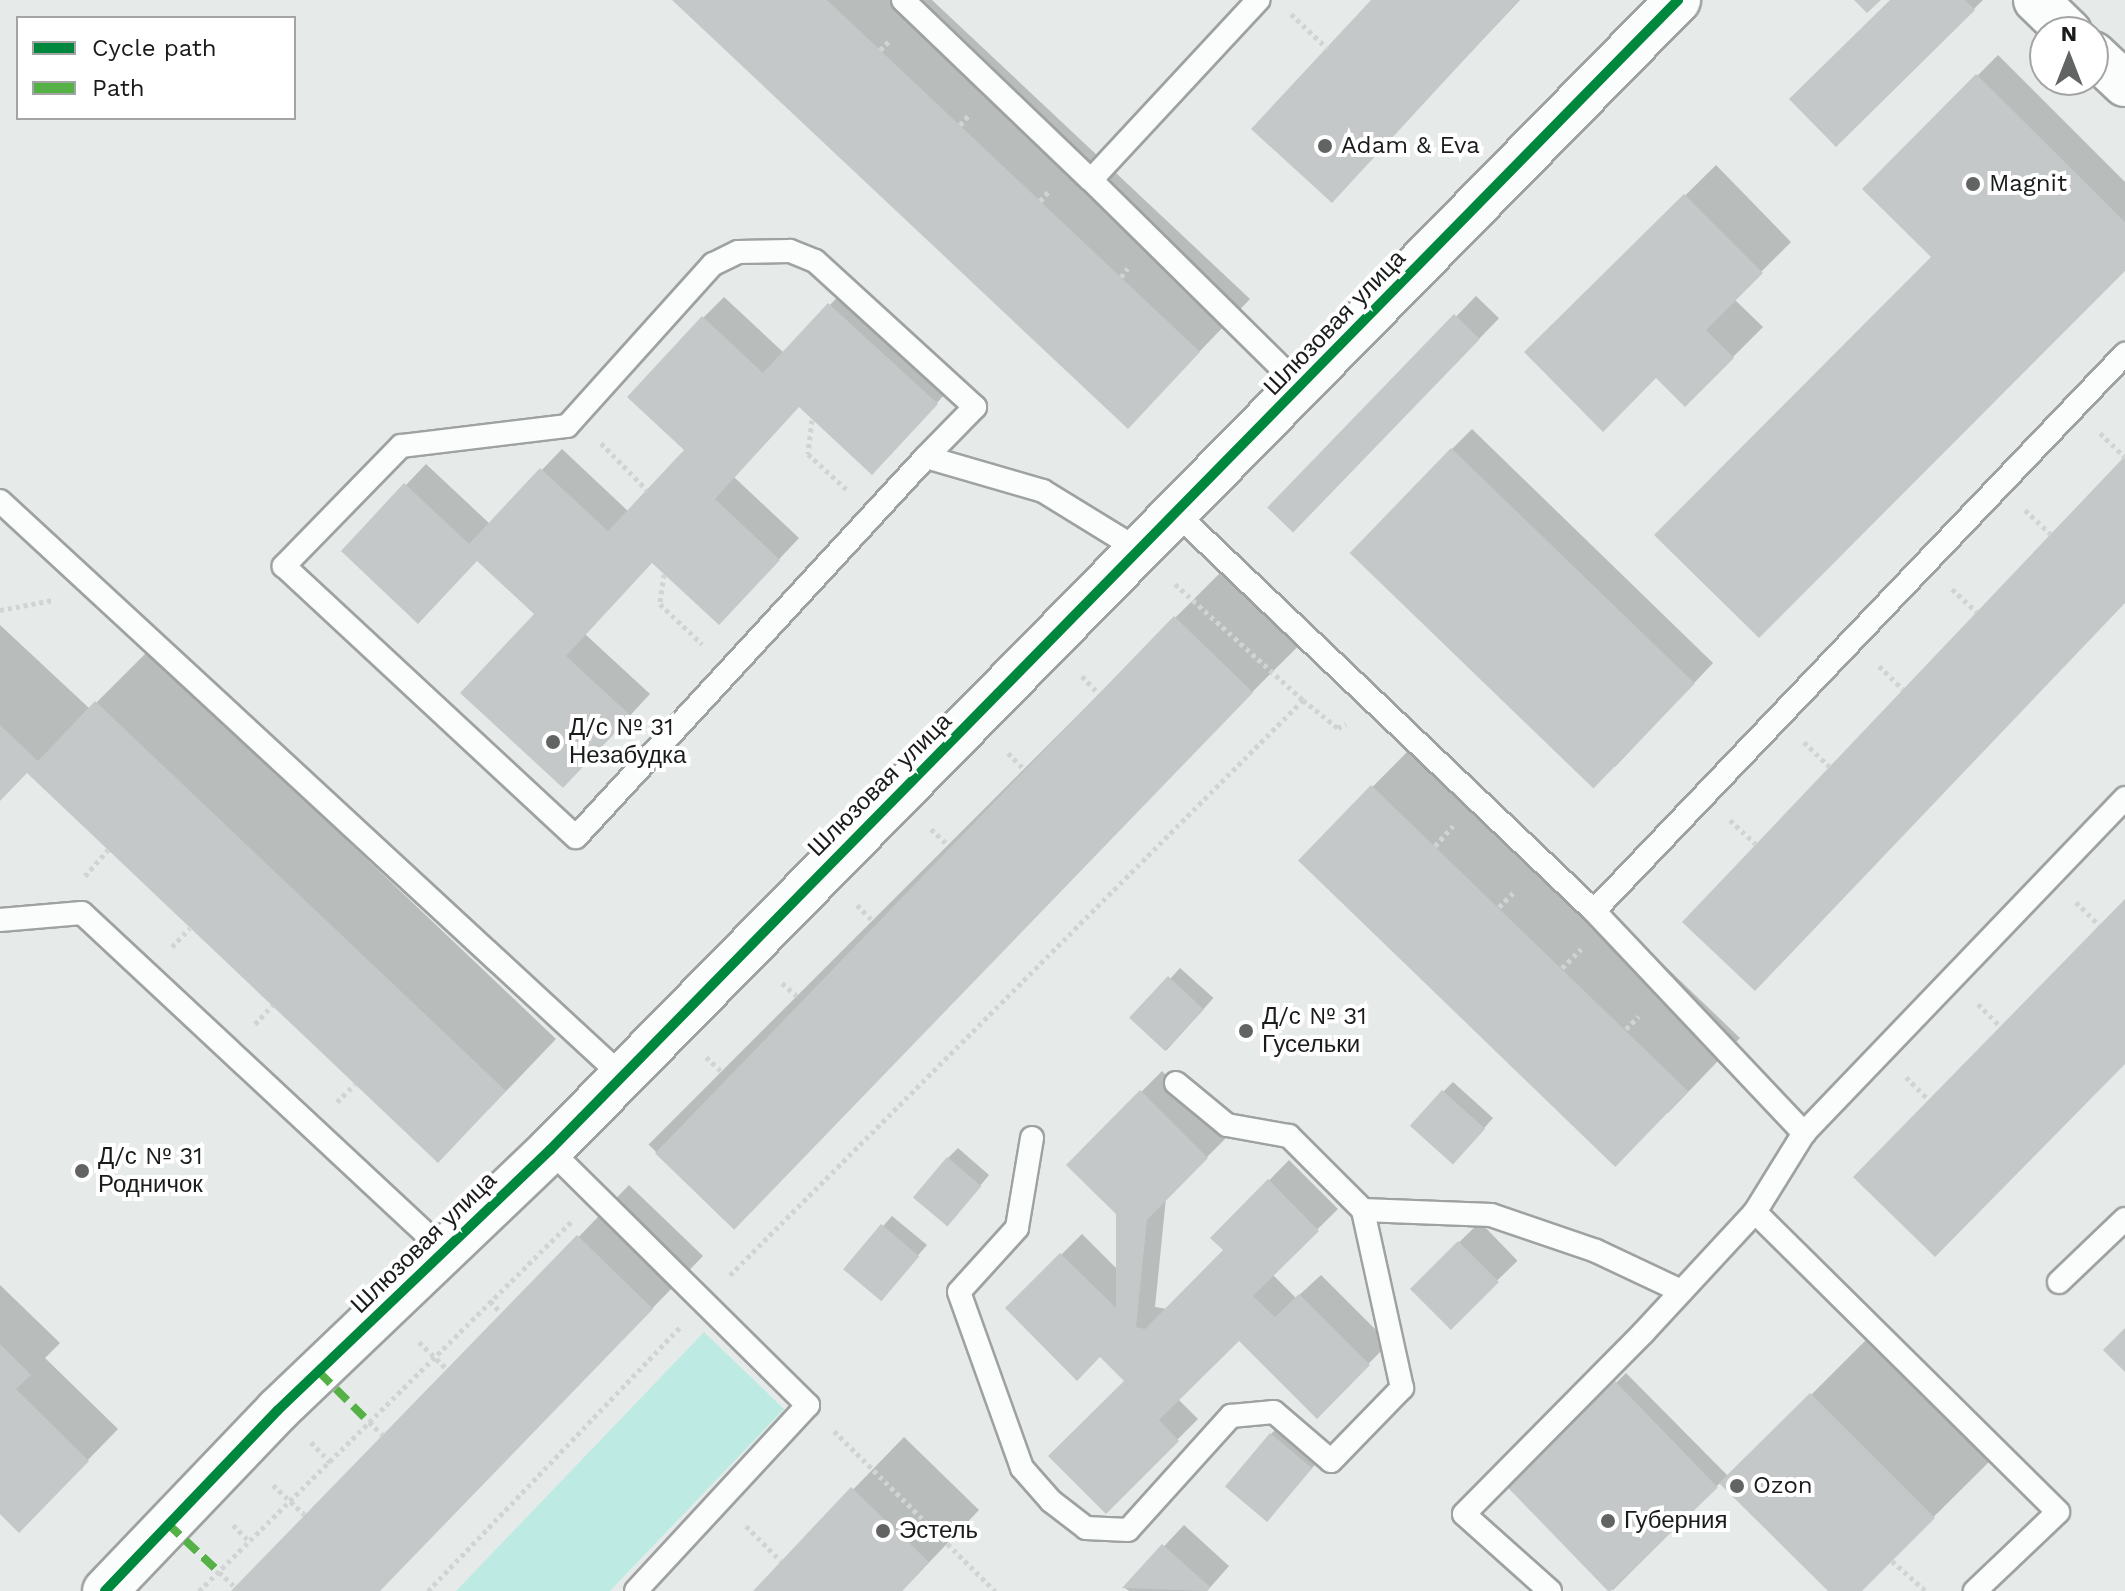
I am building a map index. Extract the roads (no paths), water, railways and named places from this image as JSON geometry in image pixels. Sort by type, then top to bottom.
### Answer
[{"type":"street","name":"Шлюзовая улица","points":[[105,1591],[248,1440],[550,1150],[1678,0]]},
{"type":"street","points":[[2036,0],[2052,16]]},
{"type":"street","points":[[2109,69],[2125,84]]},
{"type":"lane","points":[[903,0],[1301,387]]},
{"type":"lane","points":[[1091,180],[1258,0]]},
{"type":"lane","points":[[790,251],[815,261],[975,407],[926,457],[576,837],[284,566],[401,446],[567,426],[713,264],[738,252],[790,251]]},
{"type":"lane","points":[[1594,911],[2125,354]]},
{"type":"lane","points":[[926,457],[1043,491],[1139,550]]},
{"type":"lane","points":[[0,501],[622,1076]]},
{"type":"lane","points":[[1176,513],[1594,911],[1804,1133]]},
{"type":"lane","points":[[1550,1591],[1464,1514],[1755,1212],[1804,1133],[2125,798]]},
{"type":"lane","points":[[0,920],[82,913],[445,1251]]},
{"type":"lane","points":[[1032,1138],[1017,1228],[959,1292],[1022,1468],[1051,1501],[1086,1528],[1128,1530],[1231,1416],[1274,1412],[1331,1461],[1402,1388],[1363,1210],[1289,1136],[1227,1125],[1176,1083]]},
{"type":"lane","points":[[550,1150],[808,1405],[636,1591]]},
{"type":"lane","points":[[1363,1210],[1491,1215],[1596,1251],[1681,1291]]},
{"type":"lane","points":[[1755,1212],[2058,1512],[1975,1591]]},
{"type":"lane","points":[[2059,1282],[2125,1219]]},
{"type":"place","name":"Adam & Eva","points":[[1325,146]]},
{"type":"place","name":"Magnit","points":[[1973,184]]},
{"type":"place","name":"Д/с № 31 Незабудка","points":[[553,742]]},
{"type":"place","name":"Д/с № 31 Гусельки","points":[[1246,1031]]},
{"type":"place","name":"Д/с № 31 Родничок","points":[[82,1171]]},
{"type":"place","name":"Ozon","points":[[1737,1486]]},
{"type":"place","name":"Губерния","points":[[1608,1521]]},
{"type":"place","name":"Эстель","points":[[883,1531]]}]
